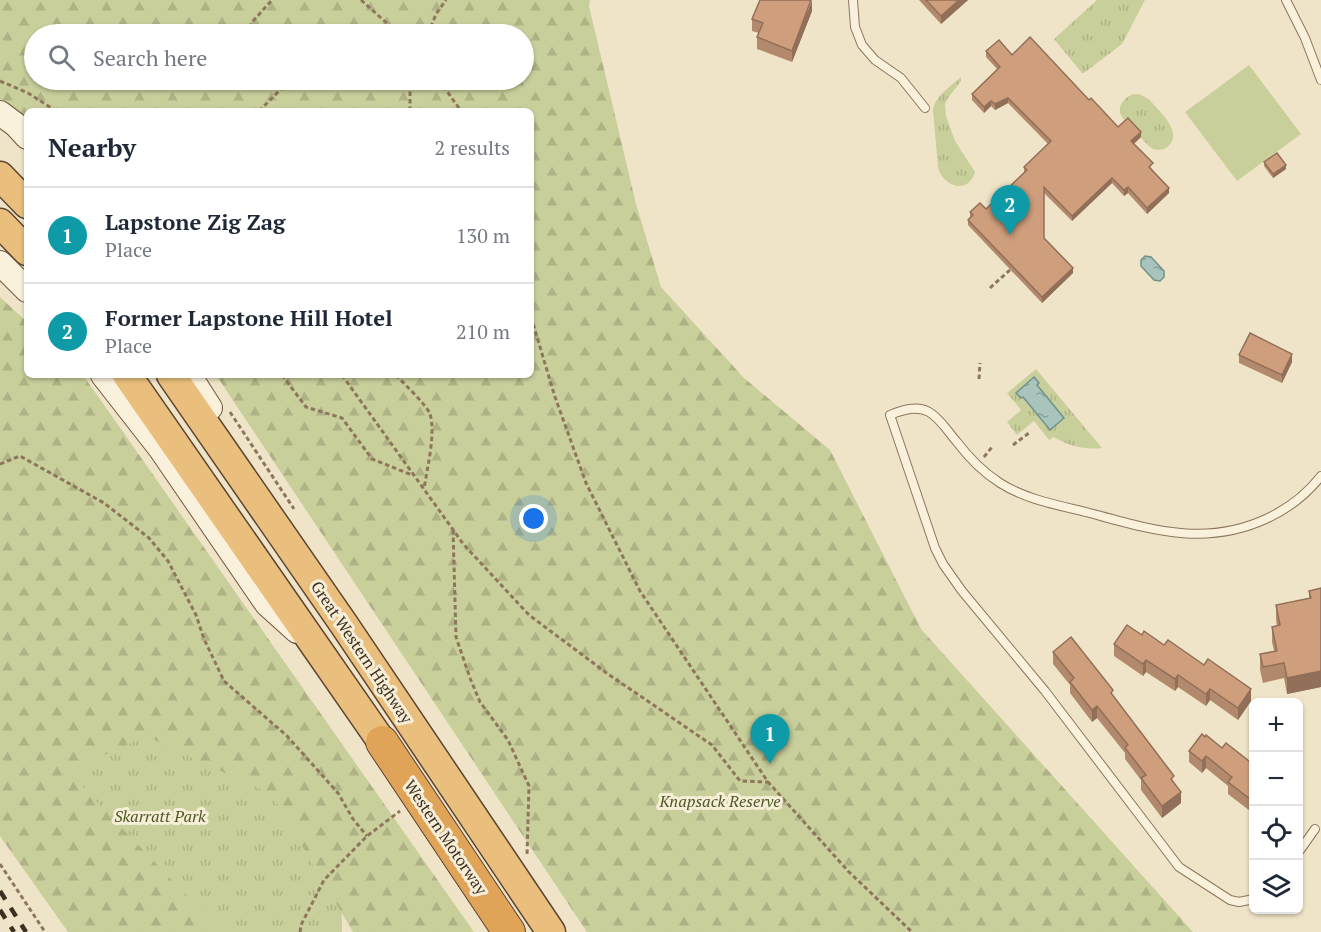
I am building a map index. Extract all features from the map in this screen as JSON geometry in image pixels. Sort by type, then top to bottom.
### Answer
[{"type":"highway","points":[[0,177],[24,201]]},
{"type":"highway","points":[[0,223],[24,248]]},
{"type":"highway","name":"Great Western Highway","points":[[129,378],[382,742]]},
{"type":"highway","name":"Great Western Highway","points":[[173,378],[343,623],[550,932]]},
{"type":"highway","name":"Western Motorway","points":[[382,742],[509,932]]},
{"type":"main road","points":[[0,113],[24,134]]},
{"type":"main road","points":[[0,263],[24,287]]},
{"type":"main road","points":[[105,378],[160,448],[267,604],[315,645]]},
{"type":"main road","points":[[191,378],[322,580],[343,623]]},
{"type":"lane","points":[[853,0],[855,27],[862,45],[875,60],[901,78],[925,108]]},
{"type":"lane","points":[[1286,0],[1305,38],[1321,80]]},
{"type":"lane","points":[[1249,899],[1239,902],[1230,900],[1179,867],[1045,690],[962,591],[935,548],[890,415],[915,408],[930,412],[938,418],[970,459],[1011,490],[1037,500],[1148,529],[1187,534],[1222,533],[1247,527],[1291,505],[1321,476]]},
{"type":"lane","points":[[1303,847],[1315,828]]},
{"type":"path","points":[[251,24],[272,0]]},
{"type":"path","points":[[361,0],[388,24]]},
{"type":"path","points":[[432,24],[446,0]]},
{"type":"path","points":[[0,81],[28,93],[51,108]]},
{"type":"path","points":[[262,108],[280,90]]},
{"type":"path","points":[[410,90],[410,108]]},
{"type":"path","points":[[446,90],[459,108]]},
{"type":"path","points":[[990,288],[1010,270]]},
{"type":"path","points":[[534,327],[555,397],[586,483],[640,591],[768,782],[849,872],[912,932]]},
{"type":"path","points":[[979,379],[980,363]]},
{"type":"path","points":[[284,378],[306,408],[342,418],[372,459],[415,476]]},
{"type":"path","points":[[344,378],[464,545],[529,615],[608,674],[712,745],[740,781],[768,782]]},
{"type":"path","points":[[399,378],[430,413],[432,435],[424,489]]},
{"type":"path","points":[[1013,446],[1029,433]]},
{"type":"path","points":[[981,459],[993,447]]},
{"type":"path","points":[[0,464],[20,456],[104,503],[149,538],[168,561],[196,615],[204,639],[224,681],[288,736],[338,793],[353,819],[367,836]]},
{"type":"path","points":[[453,530],[456,637],[480,702],[508,740],[529,786],[527,864]]},
{"type":"path","points":[[300,932],[324,880],[367,836],[419,798]]},
{"type":"path","points":[[0,864],[45,932]]},
{"type":"green space","name":"Knapsack Reserve","points":[[0,0],[590,0],[589,6],[636,204],[661,287],[744,378],[830,450],[921,629],[1193,932],[587,932],[218,378],[534,378],[534,108],[24,108],[24,131],[0,103]]},
{"type":"green space","points":[[1097,0],[1145,0],[1122,44],[1082,73],[1054,39]]},
{"type":"green space","points":[[1249,65],[1301,134],[1237,181],[1185,112]]},
{"type":"green space","points":[[961,77],[961,81],[945,104],[946,116],[955,141],[975,172],[967,184],[956,186],[945,180],[938,168],[933,110],[940,96]]},
{"type":"green space","points":[[1134,94],[1149,100],[1171,127],[1173,138],[1166,148],[1158,150],[1151,148],[1121,115],[1120,108],[1123,102]]},
{"type":"green space","points":[[0,297],[24,319],[24,378],[85,378],[474,932],[353,932],[272,795],[146,736],[68,772],[222,932],[68,932],[0,836]]},
{"type":"green space","points":[[1036,369],[1102,448],[1077,447],[1054,437],[1049,440],[1034,421],[1017,435],[1007,422],[1021,410],[1007,393]]},
{"type":"green space","name":"Skarratt Park","points":[[0,425],[341,864],[342,932],[93,932]]},
{"type":"water","points":[[1145,256],[1151,257],[1164,271],[1164,277],[1160,281],[1154,280],[1141,266],[1141,260]]},
{"type":"water","points":[[1034,377],[1039,383],[1037,385],[1064,418],[1050,430],[1023,397],[1021,398],[1016,393]]},
{"type":"building","points":[[760,0],[811,0],[792,51],[757,37],[763,23],[752,19]]},
{"type":"building","points":[[926,0],[959,0],[941,16]]},
{"type":"building","points":[[1030,37],[1089,100],[1091,98],[1118,127],[1128,118],[1141,132],[1131,141],[1153,163],[1149,167],[1169,188],[1147,208],[1128,187],[1124,190],[1112,178],[1072,216],[1044,187],[1044,238],[1073,268],[1042,297],[968,220],[973,215],[970,212],[980,203],[986,209],[1027,170],[1024,167],[1051,141],[1008,98],[995,104],[991,101],[984,107],[972,94],[1000,67],[986,51],[999,40],[1012,55]]},
{"type":"building","points":[[1277,153],[1286,165],[1273,174],[1264,162]]},
{"type":"building","points":[[1250,333],[1292,354],[1282,375],[1239,355]]},
{"type":"building","points":[[1321,588],[1321,671],[1287,678],[1284,663],[1263,667],[1260,654],[1277,651],[1272,627],[1280,625],[1276,605],[1311,598],[1309,591]]},
{"type":"building","points":[[1127,625],[1142,635],[1144,631],[1164,645],[1168,640],[1204,665],[1208,659],[1251,689],[1238,708],[1210,689],[1206,694],[1178,675],[1175,679],[1146,660],[1143,664],[1114,644]]},
{"type":"building","points":[[1071,637],[1113,690],[1111,693],[1174,776],[1171,779],[1181,792],[1162,806],[1141,778],[1146,775],[1125,748],[1128,745],[1097,706],[1092,710],[1070,682],[1074,678],[1053,652]]},
{"type":"building","points":[[1202,734],[1222,748],[1226,743],[1249,761],[1249,798],[1228,782],[1232,777],[1206,756],[1202,761],[1189,751]]},
{"type":"railway","points":[[0,891],[26,932]]},
{"type":"railway","points":[[0,910],[14,932]]},
{"type":"place","name":"Former Lapstone Hill Hotel","points":[[1010,235]]},
{"type":"place","name":"Lapstone Zig Zag","points":[[770,764]]}]
